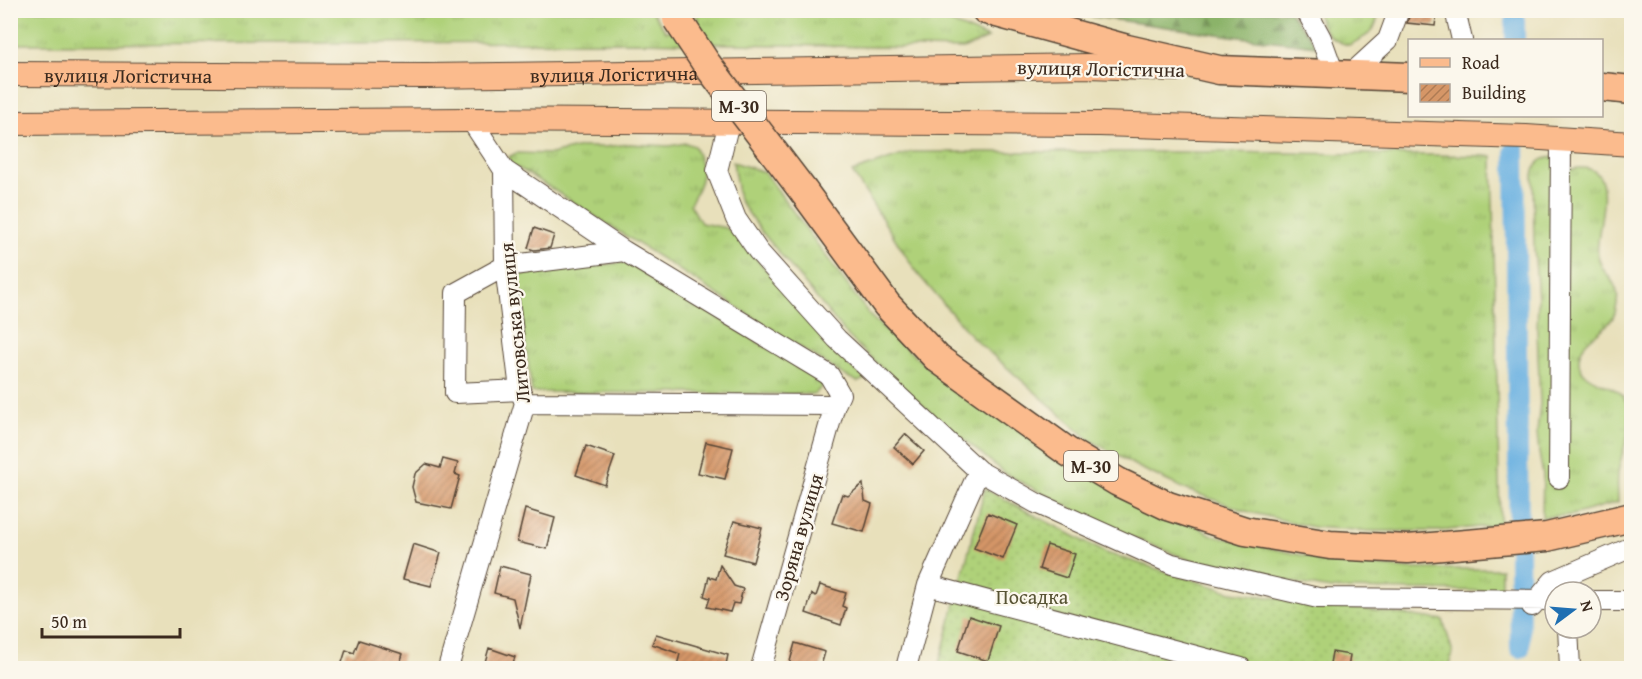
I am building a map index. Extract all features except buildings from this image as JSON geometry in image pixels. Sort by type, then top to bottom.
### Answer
[{"type":"highway","points":[[986,10],[1127,49],[1219,70],[1408,77]]},
{"type":"highway","name":"М-30","points":[[674,15],[706,63],[887,305],[937,358],[1068,452],[1118,482],[1168,506],[1245,531],[1330,545],[1408,549],[1546,537],[1632,517]]},
{"type":"highway","points":[[1603,85],[1632,90]]},
{"type":"main road","name":"вулиця Логістична","points":[[10,74],[426,76],[1088,66],[1219,70]]},
{"type":"main road","points":[[1603,85],[1632,82]]},
{"type":"main road","points":[[10,123],[471,120],[1100,124],[1526,137],[1632,144]]},
{"type":"street","points":[[1306,10],[1343,74],[1388,40],[1399,10]]},
{"type":"street","points":[[1455,10],[1462,39]]},
{"type":"street","points":[[471,120],[504,170],[624,251],[829,375],[840,394],[835,405],[523,397],[454,393],[456,293],[505,266],[624,251]]},
{"type":"street","points":[[729,122],[717,171],[736,219],[758,251],[837,339],[979,471],[1036,504],[1172,564],[1318,598],[1543,606]]},
{"type":"street","points":[[1559,478],[1561,139]]},
{"type":"street","name":"Литовська вулиця","points":[[448,669],[523,397],[505,266],[504,170]]},
{"type":"street","name":"Зоряна вулиця","points":[[761,669],[835,405]]},
{"type":"street","points":[[906,669],[928,585],[979,471]]},
{"type":"street","points":[[1555,580],[1632,547]]},
{"type":"street","points":[[928,585],[1241,669]]},
{"type":"street","points":[[1603,601],[1632,601]]},
{"type":"street","points":[[1603,608],[1632,608]]},
{"type":"street","points":[[1569,640],[1570,669]]},
{"type":"path","points":[[1534,10],[1632,10]]},
{"type":"green space","points":[[11,10],[651,10],[666,32],[699,19],[693,11],[920,10],[988,38],[963,49],[642,42],[11,44]]},
{"type":"green space","points":[[1052,11],[1289,11],[1317,46],[1231,36]]},
{"type":"green space","points":[[1316,11],[1379,11],[1370,33],[1349,45],[1336,40],[1327,33]]},
{"type":"green space","points":[[686,143],[694,146],[702,169],[701,182],[690,204],[701,223],[726,228],[735,235],[865,379],[858,382],[844,375],[524,171],[510,165],[509,157],[516,153],[551,154],[581,147],[629,144],[669,146]]},
{"type":"green space","points":[[912,152],[1210,152],[1492,156],[1500,525],[1437,531],[1370,531],[1313,527],[1249,512],[1187,490],[1138,467],[1090,440],[972,337],[917,273],[852,172]]},
{"type":"green space","points":[[1572,156],[1565,163],[1572,169],[1588,169],[1598,175],[1603,185],[1598,255],[1600,264],[1615,286],[1617,293],[1612,320],[1584,345],[1579,359],[1580,367],[1590,378],[1619,393],[1624,398],[1630,416],[1619,465],[1618,502],[1572,515],[1542,517],[1543,475],[1537,433],[1540,403],[1533,175],[1538,163],[1542,160]]},
{"type":"green space","points":[[733,162],[764,172],[871,317],[936,375],[1212,535],[1332,562],[1411,569],[1501,569],[1501,591],[1331,589],[1208,567],[1111,529],[1006,474],[908,393],[848,336],[762,232],[739,200]]},
{"type":"green space","points":[[626,262],[825,383],[815,394],[532,392],[516,275]]},
{"type":"green space","name":"Посадка","points":[[985,489],[1106,553],[1231,592],[1443,620],[1453,653],[1448,668],[938,668]]},
{"type":"waterway","points":[[1515,10],[1515,39]]},
{"type":"waterway","points":[[1515,150],[1520,648]]}]
